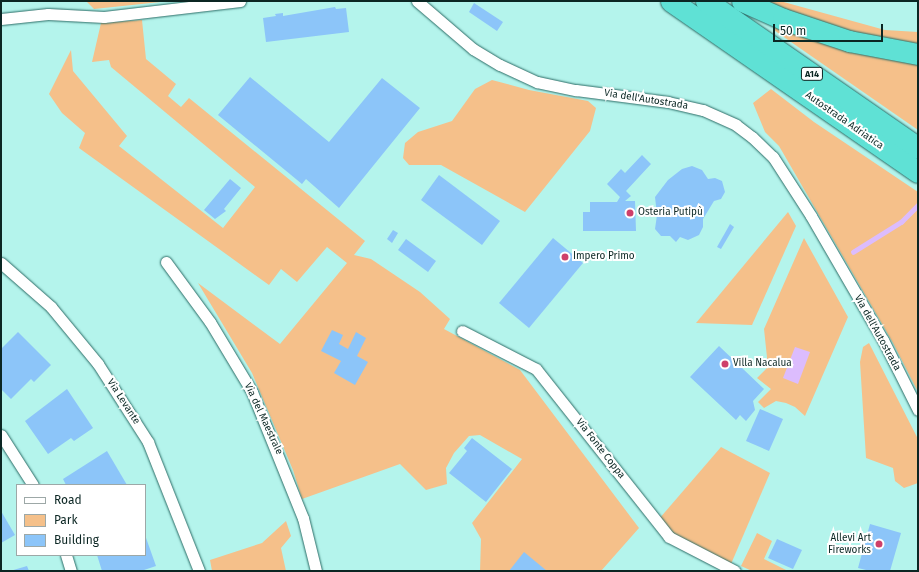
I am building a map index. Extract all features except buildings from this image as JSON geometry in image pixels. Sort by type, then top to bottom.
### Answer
[{"type":"highway","name":"Autostrada Adriatica","points":[[671,1],[918,172]]},
{"type":"highway","name":"Autostrada Adriatica","points":[[706,1],[918,148]]},
{"type":"highway","points":[[742,1],[790,21],[849,41],[918,54]]},
{"type":"street","points":[[1,19],[48,14],[104,17],[240,1]]},
{"type":"street","name":"Via dell'Autostrada","points":[[417,1],[425,5],[462,41],[480,54],[538,82],[569,89],[668,102],[703,110],[736,125],[752,137],[773,157],[807,210],[883,340],[918,410]]},
{"type":"street","name":"Via del Maestrale","points":[[166,262],[210,322],[252,392],[304,518],[316,571]]},
{"type":"street","name":"Via Levante","points":[[1,263],[51,307],[106,377],[148,442],[199,571]]},
{"type":"street","name":"Via Fonte Coppa","points":[[462,331],[536,369],[669,537],[735,571]]},
{"type":"street","points":[[1,435],[32,484]]},
{"type":"street","points":[[66,556],[71,571]]},
{"type":"green space","points":[[86,1],[170,1],[94,9]]},
{"type":"green space","points":[[754,1],[780,1],[885,30],[918,32],[918,50],[879,43]]},
{"type":"green space","points":[[142,20],[146,59],[176,84],[168,96],[181,107],[189,98],[365,241],[354,255],[371,259],[420,292],[450,319],[444,329],[520,370],[639,528],[601,571],[480,571],[481,539],[472,523],[522,459],[480,435],[469,436],[454,453],[446,468],[447,484],[426,490],[400,464],[302,499],[293,470],[252,373],[198,283],[280,344],[347,263],[327,247],[297,282],[281,269],[269,285],[79,148],[85,133],[62,113],[49,94],[71,50],[73,71],[127,136],[119,146],[223,228],[255,187],[111,67],[109,60],[92,62],[101,23]]},
{"type":"green space","points":[[774,25],[918,59],[918,130],[778,33],[773,29]]},
{"type":"green space","points":[[492,80],[529,90],[588,101],[596,108],[590,131],[525,212],[441,165],[409,165],[403,158],[405,143],[418,132],[452,121],[475,89]]},
{"type":"green space","points":[[771,89],[814,122],[918,192],[918,392],[893,343],[779,146],[765,132],[753,103]]},
{"type":"green space","points":[[788,212],[796,226],[752,325],[696,323]]},
{"type":"green space","points":[[804,238],[848,317],[805,416],[795,407],[776,401],[764,408],[758,402],[771,389],[757,378],[768,367],[764,329]]},
{"type":"green space","points":[[869,343],[918,439],[918,483],[904,488],[895,481],[893,468],[866,458],[860,362],[863,347]]},
{"type":"green space","points":[[721,447],[770,473],[731,564],[671,536],[659,519]]},
{"type":"green space","points":[[286,521],[291,536],[281,548],[286,571],[212,571],[210,560],[262,543]]},
{"type":"green space","points":[[757,533],[772,541],[764,559],[788,571],[752,571],[741,566]]},
{"type":"shaded area","points":[[795,347],[810,352],[798,384],[783,378]]},
{"type":"waterway","points":[[853,252],[901,222],[918,205]]},
{"type":"place","name":"Osteria Putipù","points":[[630,213]]},
{"type":"place","name":"Impero Primo","points":[[565,257]]},
{"type":"place","name":"Villa Nacalua","points":[[725,364]]},
{"type":"place","name":"Allevi Art Fireworks","points":[[879,544]]}]
